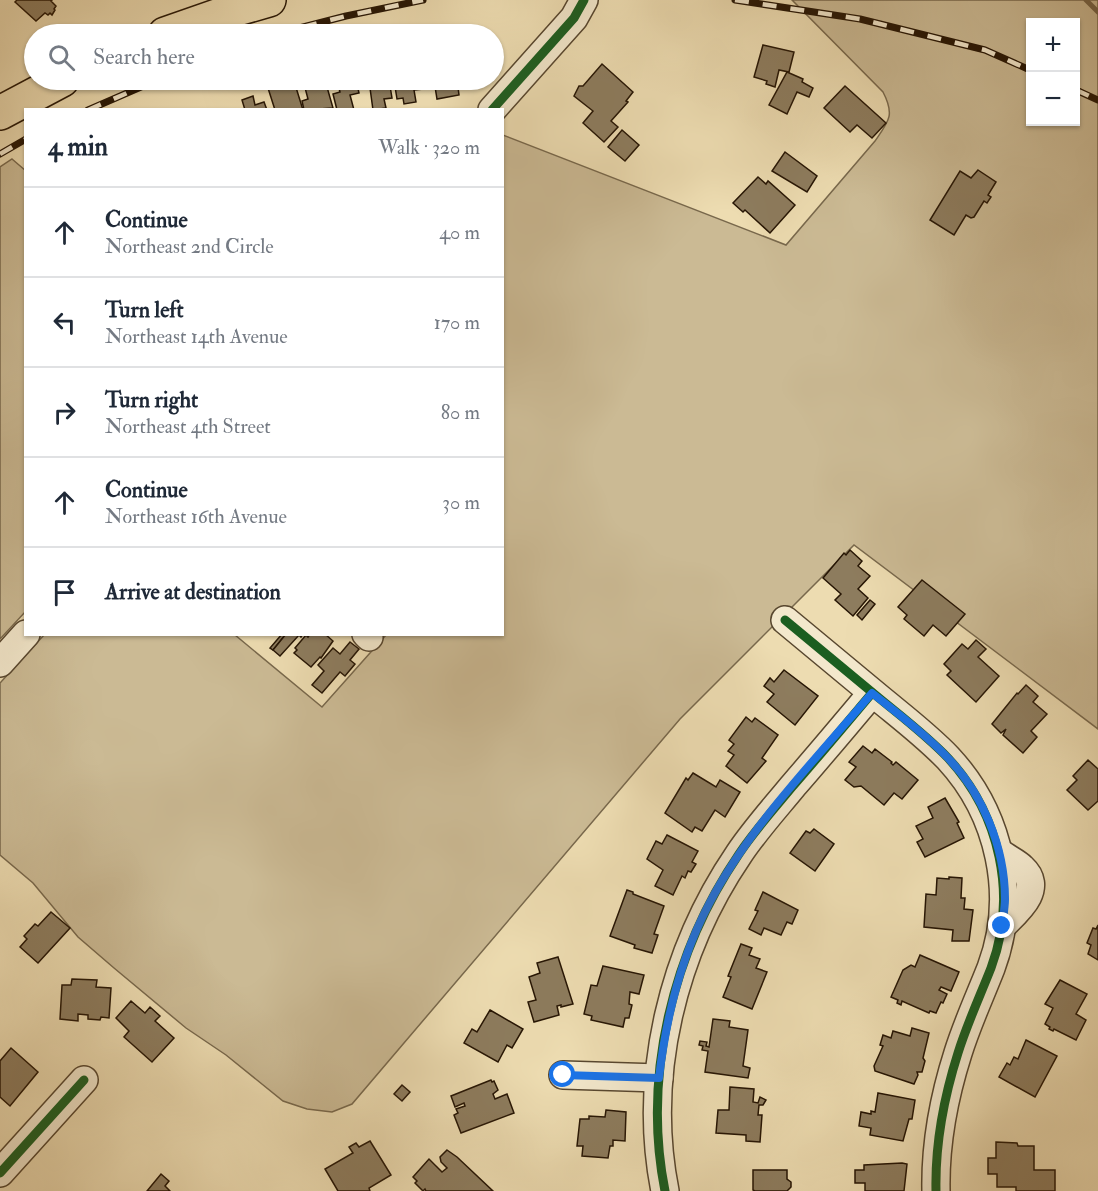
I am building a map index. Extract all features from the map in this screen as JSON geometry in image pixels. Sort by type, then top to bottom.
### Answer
[{"type":"main road","points":[[194,24],[269,0]]},
{"type":"main road","points":[[0,113],[43,90]]},
{"type":"street","points":[[494,108],[574,18],[584,0]]},
{"type":"street","points":[[785,620],[928,739],[961,774],[984,811],[999,852],[1005,899],[1002,926],[995,957],[961,1043],[950,1080],[941,1121],[936,1191]]},
{"type":"street","points":[[0,663],[24,636]]},
{"type":"street","points":[[665,1191],[659,1149],[659,1078],[664,1039],[683,963],[708,905],[740,852],[764,820],[872,693]]},
{"type":"street","points":[[563,1075],[659,1078]]},
{"type":"street","points":[[0,1173],[84,1080]]},
{"type":"shaded area","points":[[792,0],[1098,0],[1098,729],[854,545],[680,719],[352,1104],[332,1112],[307,1109],[283,1101],[226,1055],[186,1028],[78,937],[33,883],[0,855],[0,683],[43,636],[236,636],[322,707],[385,636],[504,636],[504,135],[786,245],[875,141],[887,123],[889,107],[883,92]]},
{"type":"shaded area","points":[[12,159],[24,169],[24,613],[0,639],[0,167]]},
{"type":"building","points":[[17,0],[52,0],[56,6],[52,15],[45,13],[36,21],[15,2]]},
{"type":"building","points":[[763,45],[794,52],[789,72],[779,70],[775,87],[766,84],[767,81],[754,77]]},
{"type":"building","points":[[602,64],[633,92],[626,101],[628,102],[611,121],[618,127],[604,142],[583,123],[593,111],[574,96],[579,86],[583,86]]},
{"type":"building","points":[[787,72],[803,79],[802,82],[813,88],[809,97],[797,92],[787,114],[769,105]]},
{"type":"building","points":[[845,86],[886,123],[872,138],[857,125],[850,132],[824,108]]},
{"type":"building","points":[[269,90],[297,90],[302,108],[274,108]]},
{"type":"building","points":[[306,90],[328,90],[333,108],[304,108],[302,101],[308,99]]},
{"type":"building","points":[[340,90],[358,90],[359,93],[350,95],[353,108],[336,108],[333,94],[340,92]]},
{"type":"building","points":[[370,90],[391,90],[392,98],[384,99],[386,108],[373,108]]},
{"type":"building","points":[[396,90],[414,90],[416,102],[404,104],[403,98],[397,99]]},
{"type":"building","points":[[436,90],[458,90],[459,95],[437,99]]},
{"type":"building","points":[[253,96],[255,105],[264,102],[266,108],[244,108],[242,100]]},
{"type":"building","points":[[622,130],[639,145],[625,161],[608,147]]},
{"type":"building","points":[[785,152],[817,176],[807,192],[772,171]]},
{"type":"building","points":[[978,170],[996,182],[988,195],[991,197],[987,203],[984,201],[974,217],[966,215],[954,235],[930,220],[960,171],[971,178]]},
{"type":"building","points":[[758,177],[766,184],[768,181],[795,205],[770,233],[745,210],[743,212],[733,203]]},
{"type":"building","points":[[850,550],[862,561],[858,566],[870,576],[858,589],[868,598],[853,616],[835,600],[841,594],[823,578],[844,553],[846,555]]},
{"type":"building","points":[[922,580],[965,614],[946,636],[933,625],[924,636],[904,619],[907,615],[898,607]]},
{"type":"building","points":[[870,600],[875,604],[862,620],[857,615]]},
{"type":"building","points":[[280,636],[284,636],[273,650],[270,648]]},
{"type":"building","points":[[284,636],[298,636],[280,656],[273,650]]},
{"type":"building","points":[[305,636],[327,636],[333,641],[321,658],[311,667],[294,653],[297,650],[295,648]]},
{"type":"building","points":[[976,640],[986,649],[978,657],[999,676],[976,702],[947,675],[951,671],[944,664],[962,644],[968,649]]},
{"type":"building","points":[[350,642],[359,649],[350,660],[355,664],[345,676],[340,672],[322,693],[312,685],[324,671],[318,665],[333,648],[340,654]]},
{"type":"building","points":[[784,670],[818,696],[795,725],[767,702],[774,694],[764,686],[770,678],[774,682]]},
{"type":"building","points":[[1026,685],[1038,696],[1033,702],[1047,714],[1031,731],[1037,737],[1023,753],[1003,735],[1006,729],[1001,733],[992,724]]},
{"type":"building","points":[[746,717],[752,722],[755,718],[778,735],[762,758],[766,761],[747,783],[726,766],[734,755],[728,751],[734,744],[729,740]]},
{"type":"building","points":[[863,746],[872,753],[875,749],[893,765],[896,762],[918,780],[902,799],[894,793],[884,805],[861,786],[854,787],[845,780],[856,767],[849,762]]},
{"type":"building","points":[[1088,760],[1098,769],[1098,801],[1088,810],[1067,790],[1077,780],[1073,776]]},
{"type":"building","points":[[693,773],[716,787],[720,780],[740,792],[725,817],[715,810],[702,831],[695,827],[692,832],[665,813],[686,778],[688,780]]},
{"type":"building","points":[[945,798],[959,822],[957,823],[964,838],[925,857],[917,842],[923,839],[916,826],[933,818],[928,807]]},
{"type":"building","points":[[814,829],[834,844],[815,871],[790,853],[806,831],[810,833]]},
{"type":"building","points":[[667,835],[698,851],[692,862],[696,864],[691,872],[688,871],[685,878],[682,876],[673,895],[655,886],[663,870],[647,859],[656,841],[662,844]]},
{"type":"building","points":[[949,877],[962,878],[961,898],[965,898],[964,909],[973,910],[969,941],[952,941],[953,930],[924,927],[926,894],[936,895],[937,878],[949,879]]},
{"type":"building","points":[[627,890],[664,906],[654,934],[658,935],[652,953],[634,948],[635,945],[610,936]]},
{"type":"building","points":[[763,892],[798,910],[792,924],[787,922],[781,935],[764,928],[761,935],[749,929],[758,911],[755,910]]},
{"type":"building","points":[[51,912],[70,928],[38,963],[20,947],[27,939],[24,936],[35,924],[38,926]]},
{"type":"building","points":[[1098,925],[1098,960],[1088,954],[1091,945],[1087,943],[1093,928],[1096,929]]},
{"type":"building","points":[[741,944],[752,948],[749,955],[760,959],[756,968],[767,972],[752,1009],[723,997],[731,977],[728,976]]},
{"type":"building","points":[[920,955],[959,972],[951,991],[941,987],[939,990],[947,994],[936,1013],[930,1011],[929,1013],[902,1001],[901,1005],[897,1003],[898,1000],[891,997],[903,970],[911,965],[915,967]]},
{"type":"building","points":[[558,957],[573,1004],[557,1006],[559,1015],[534,1022],[528,1002],[536,1000],[529,977],[540,973],[537,963]]},
{"type":"building","points":[[603,966],[644,975],[639,994],[630,992],[629,1004],[632,1005],[629,1018],[625,1018],[623,1027],[591,1020],[592,1016],[584,1014],[591,985],[597,986]]},
{"type":"building","points":[[72,979],[97,980],[96,987],[111,988],[109,1018],[88,1019],[88,1015],[78,1014],[78,1021],[60,1019],[62,985],[71,985]]},
{"type":"building","points":[[1060,980],[1087,994],[1076,1014],[1086,1020],[1076,1040],[1054,1029],[1053,1031],[1049,1029],[1050,1027],[1045,1024],[1053,1008],[1045,1004]]},
{"type":"building","points":[[131,1001],[145,1013],[150,1007],[160,1016],[155,1021],[174,1038],[152,1062],[124,1037],[129,1031],[116,1018]]},
{"type":"building","points":[[490,1010],[523,1029],[512,1048],[507,1045],[498,1062],[464,1043],[472,1029],[477,1032]]},
{"type":"building","points":[[713,1019],[730,1021],[729,1027],[748,1030],[743,1066],[750,1068],[748,1078],[705,1072],[708,1051],[702,1050],[703,1046],[699,1045],[700,1041],[707,1042],[706,1046],[709,1047]]},
{"type":"building","points":[[912,1028],[929,1033],[922,1072],[917,1072],[914,1084],[875,1071],[874,1066],[883,1046],[880,1045],[883,1035],[891,1038],[893,1031],[910,1036]]},
{"type":"building","points":[[1026,1040],[1057,1056],[1035,1097],[999,1077],[1007,1063],[1010,1065],[1014,1057],[1018,1059]]},
{"type":"building","points":[[11,1048],[38,1072],[10,1106],[0,1097],[0,1061]]},
{"type":"building","points":[[491,1080],[494,1081],[498,1090],[493,1094],[495,1099],[507,1094],[514,1113],[461,1133],[454,1115],[458,1113],[456,1109],[465,1106],[464,1103],[455,1107],[451,1096]]},
{"type":"building","points":[[402,1085],[410,1092],[402,1101],[394,1094]]},
{"type":"building","points":[[730,1087],[754,1089],[753,1102],[758,1103],[760,1097],[766,1100],[763,1105],[759,1105],[758,1115],[762,1115],[760,1142],[746,1141],[746,1135],[716,1133],[718,1110],[729,1110]]},
{"type":"building","points":[[878,1093],[915,1100],[912,1119],[909,1119],[903,1141],[870,1135],[871,1128],[859,1126],[861,1112],[871,1114],[871,1111],[875,1112]]},
{"type":"building","points":[[606,1110],[626,1112],[625,1141],[613,1140],[608,1158],[582,1156],[583,1146],[577,1146],[580,1119],[589,1119],[589,1116],[605,1117]]},
{"type":"building","points":[[370,1141],[391,1175],[369,1188],[370,1191],[338,1191],[325,1169],[353,1153],[349,1147],[356,1143],[359,1147]]},
{"type":"building","points":[[996,1142],[1034,1146],[1034,1170],[1055,1170],[1055,1191],[1016,1191],[1016,1187],[997,1187],[997,1174],[988,1174],[988,1158],[996,1158]]},
{"type":"building","points":[[447,1150],[493,1191],[426,1191],[425,1189],[423,1191],[415,1183],[417,1181],[413,1177],[429,1159],[442,1172],[447,1168],[441,1162],[440,1157]]},
{"type":"building","points":[[907,1164],[904,1191],[865,1191],[865,1183],[855,1183],[855,1170],[864,1170],[864,1165]]},
{"type":"building","points":[[753,1170],[787,1170],[787,1179],[791,1182],[791,1187],[787,1191],[755,1191],[753,1190]]},
{"type":"building","points":[[161,1174],[169,1181],[165,1186],[170,1191],[147,1191]]},
{"type":"waterway","points":[[1086,0],[1098,12]]},
{"type":"railway","points":[[315,24],[423,0]]},
{"type":"railway","points":[[735,0],[860,19],[985,50],[1026,68]]},
{"type":"railway","points":[[93,108],[134,90]]},
{"type":"railway","points":[[1080,92],[1098,100]]},
{"type":"railway","points":[[0,154],[24,140]]},
{"type":"cycle path","points":[[494,108],[574,18],[584,0]]},
{"type":"cycle path","points":[[785,620],[932,742],[948,758],[966,780],[992,830],[1003,885],[1003,913],[999,941],[953,1070],[941,1121],[936,1191]]},
{"type":"cycle path","points":[[665,1191],[659,1147],[658,1103],[661,1059],[669,1015],[696,931],[716,892],[745,845],[872,693]]},
{"type":"cycle path","points":[[0,1173],[84,1080]]},
{"type":"route","points":[[563,1075],[659,1078],[672,1001],[683,963],[708,905],[740,852],[764,820],[872,693],[947,757],[974,792],[993,831],[999,852],[1005,899],[1002,926]]}]
